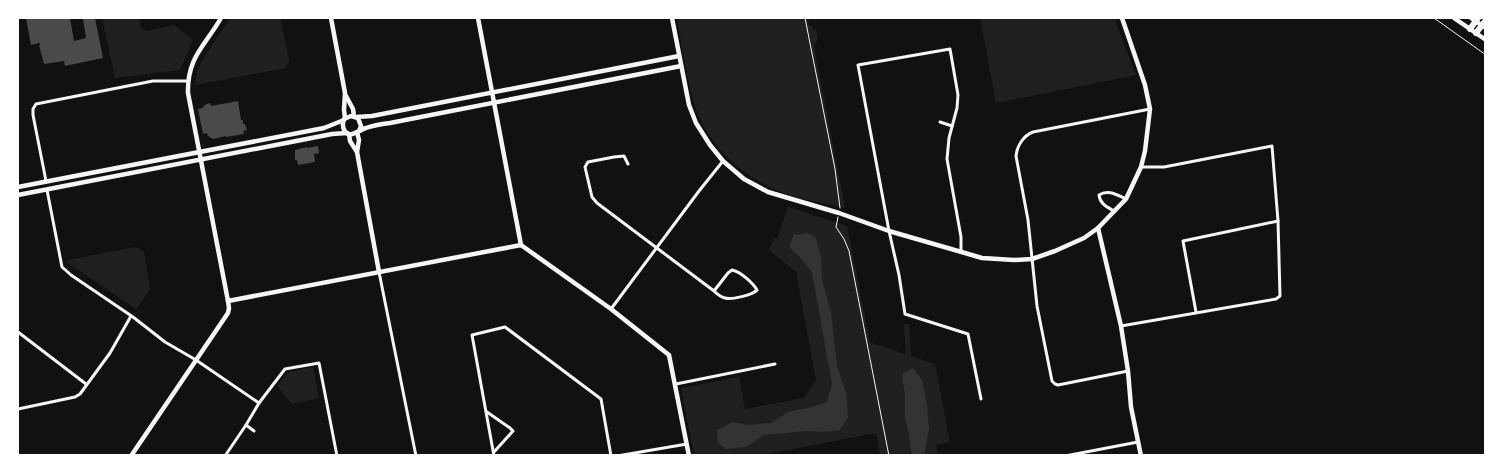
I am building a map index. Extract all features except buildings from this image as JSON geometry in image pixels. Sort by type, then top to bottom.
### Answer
[{"type":"highway","points":[[1473,31],[1480,21]]},
{"type":"street","points":[[131,456],[228,313],[228,301],[189,100],[188,81],[194,59],[221,18]]},
{"type":"street","points":[[330,18],[345,92],[355,116],[361,123],[358,131],[357,152],[416,456]]},
{"type":"street","points":[[478,18],[521,245],[611,309],[668,354],[671,359],[689,456]]},
{"type":"street","points":[[672,18],[689,105],[696,123],[723,161],[744,179],[768,192],[839,213],[889,231],[982,258],[1014,260],[1032,259],[1055,251],[1084,238],[1098,228],[1126,199],[1141,167],[1150,109],[1145,85],[1122,18]]},
{"type":"street","points":[[1454,18],[1486,40]]},
{"type":"street","points":[[961,251],[947,159],[949,138],[957,108],[958,96],[950,49],[858,65],[905,314],[968,334],[982,399]]},
{"type":"street","points":[[18,187],[324,128],[348,116],[372,116],[679,56]]},
{"type":"street","points":[[18,196],[326,135],[352,134],[382,124],[681,66]]},
{"type":"street","points":[[188,81],[153,81],[36,104],[33,109],[33,115],[62,266],[71,275],[165,342],[196,360],[259,403]]},
{"type":"street","points":[[345,92],[345,119],[343,127],[357,152]]},
{"type":"street","points":[[1128,371],[1058,385],[1052,381],[1037,306],[1028,220],[1016,156],[1024,137],[1033,132],[1150,109]]},
{"type":"street","points":[[940,122],[952,126]]},
{"type":"street","points":[[1121,326],[1279,298],[1278,221],[1272,146],[1164,167],[1141,167]]},
{"type":"street","points":[[628,164],[624,156],[588,162],[585,167],[592,197],[596,203],[722,298],[730,299],[753,294],[757,290],[754,285],[737,271],[732,270],[714,291]]},
{"type":"street","points":[[611,309],[723,161]]},
{"type":"street","points":[[1114,211],[1104,205],[1099,198],[1102,192],[1109,192],[1126,199]]},
{"type":"street","points":[[1196,312],[1184,241],[1278,221]]},
{"type":"street","points":[[1098,228],[1121,326],[1131,406],[1141,456]]},
{"type":"street","points":[[228,301],[521,245]]},
{"type":"street","points":[[18,408],[75,397],[110,353],[131,316]]},
{"type":"street","points":[[494,454],[472,335],[506,327],[601,399],[611,456]]},
{"type":"street","points":[[18,332],[86,384]]},
{"type":"street","points":[[225,456],[259,403],[285,369],[319,363],[337,456]]},
{"type":"street","points":[[676,384],[775,364]]},
{"type":"street","points":[[487,412],[513,431],[494,454]]},
{"type":"street","points":[[246,425],[254,431]]},
{"type":"street","points":[[1065,456],[1138,442]]},
{"type":"street","points":[[617,456],[687,444]]},
{"type":"path","points":[[805,18],[840,205],[836,227],[849,251],[889,456]]},
{"type":"path","points":[[1434,18],[1486,55]]},
{"type":"shaded area","points":[[102,18],[139,18],[141,28],[147,31],[174,25],[193,40],[180,70],[115,78]]},
{"type":"shaded area","points":[[230,18],[280,18],[289,59],[286,68],[195,85],[197,72],[203,59]]},
{"type":"shaded area","points":[[677,18],[808,18],[809,25],[816,30],[818,38],[814,46],[845,208],[793,196],[771,187],[742,170],[718,147],[708,134],[694,103],[686,72]]},
{"type":"shaded area","points":[[980,18],[1114,18],[1136,75],[996,103]]},
{"type":"shaded area","points":[[788,207],[847,226],[870,342],[906,354],[904,324],[909,324],[911,356],[935,364],[950,442],[936,445],[938,455],[880,455],[876,433],[762,455],[694,455],[681,388],[739,377],[745,409],[804,398],[816,380],[796,272],[769,250],[774,238],[777,239]]},
{"type":"shaded area","points":[[808,233],[816,238],[821,257],[822,280],[831,312],[837,366],[846,392],[848,417],[840,430],[764,435],[746,447],[726,449],[718,443],[717,430],[733,422],[746,425],[771,423],[788,412],[827,402],[832,384],[812,272],[789,247],[794,234]]},
{"type":"shaded area","points":[[136,247],[144,252],[150,290],[136,309],[68,263],[68,260]]},
{"type":"shaded area","points":[[313,367],[319,398],[292,404],[277,386],[288,372]]},
{"type":"shaded area","points":[[913,368],[922,380],[927,405],[929,429],[924,455],[914,455],[911,451],[905,417],[905,393],[902,379],[903,373]]}]
